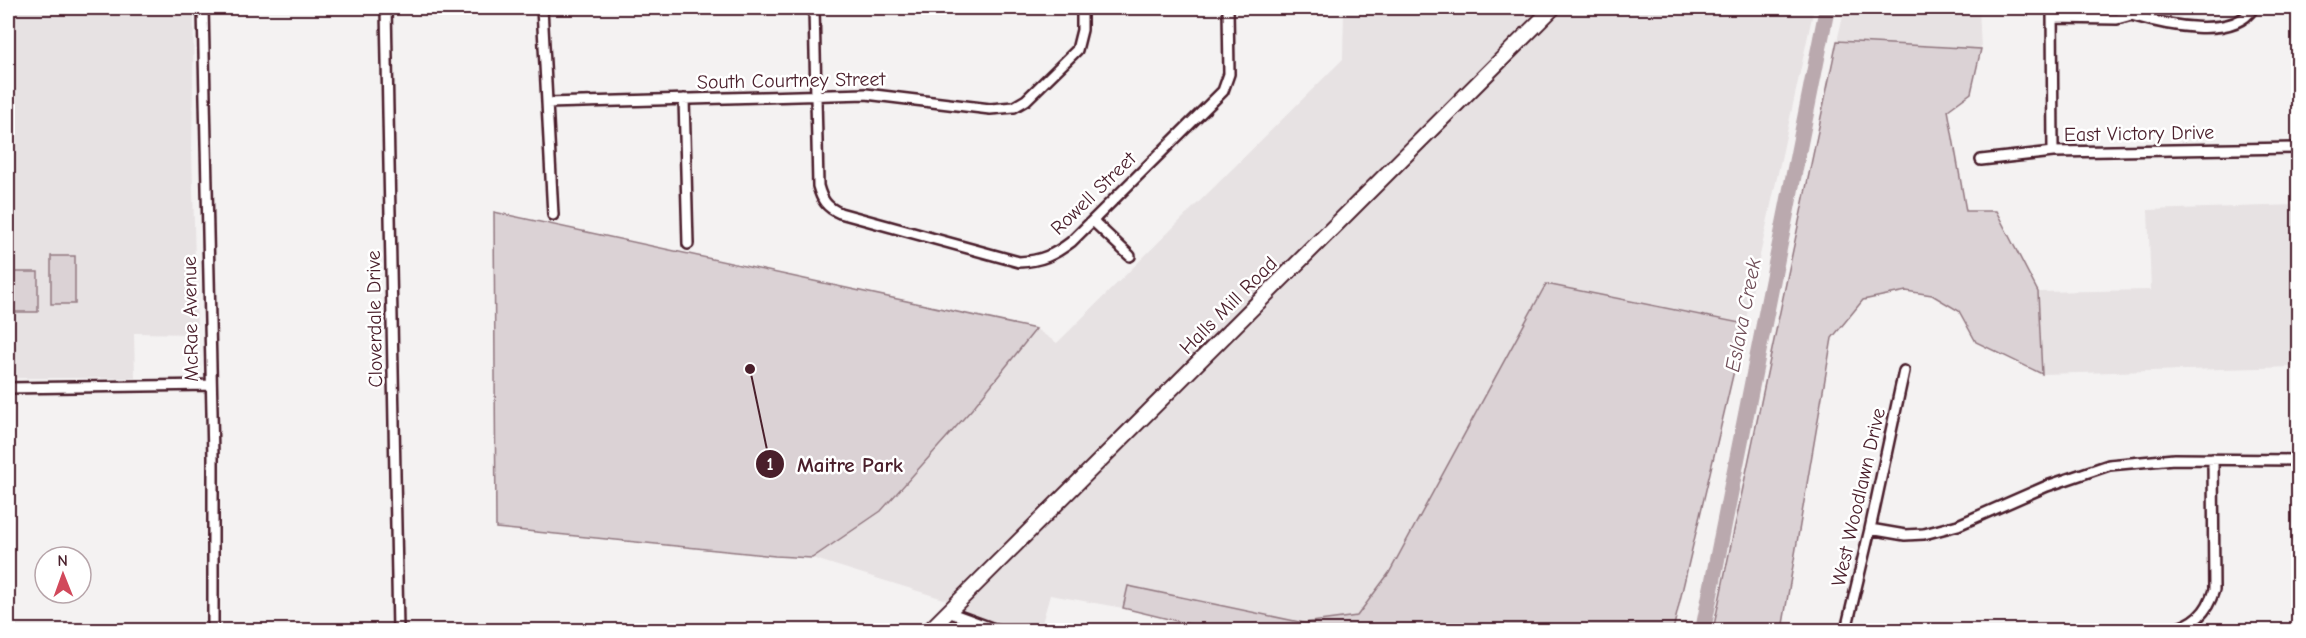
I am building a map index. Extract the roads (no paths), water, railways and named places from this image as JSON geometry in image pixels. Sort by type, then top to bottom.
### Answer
[{"type":"street","name":"McRae Avenue","points":[[203,8],[213,457],[213,630]]},
{"type":"street","name":"Cloverdale Drive","points":[[387,8],[398,630]]},
{"type":"street","points":[[542,8],[553,215]]},
{"type":"street","name":"Rowell Street","points":[[814,8],[818,186],[822,199],[829,208],[840,213],[1019,262],[1042,260],[1071,242],[1223,91],[1229,74],[1228,8]]},
{"type":"street","name":"South Courtney Street","points":[[547,103],[866,94],[990,109],[1014,107],[1026,100],[1077,50],[1082,30],[1082,8]]},
{"type":"street","name":"Halls Mill Road","points":[[930,630],[1553,8]]},
{"type":"street","points":[[2052,8],[2053,152]]},
{"type":"street","points":[[2052,18],[2117,19],[2157,8]]},
{"type":"street","points":[[2132,15],[2160,23],[2210,27],[2234,23],[2250,14],[2253,8]]},
{"type":"street","points":[[684,99],[688,244]]},
{"type":"street","name":"East Victory Drive","points":[[1981,160],[2053,152],[2298,148]]},
{"type":"street","points":[[1093,220],[1130,256]]},
{"type":"street","name":"West Woodlawn Drive","points":[[1846,630],[1904,371]]},
{"type":"street","points":[[8,388],[210,386]]},
{"type":"street","points":[[2171,630],[2185,627],[2196,621],[2211,602],[2214,591],[2213,459]]},
{"type":"street","points":[[1870,528],[1905,535],[1924,534],[1958,525],[2047,486],[2109,465],[2138,461],[2213,459],[2298,460]]},
{"type":"street","points":[[948,612],[998,630]]},
{"type":"waterway","name":"Eslava Creek","points":[[1703,630],[1827,8]]},
{"type":"place","name":"Maitre Park","points":[[750,369]]}]
